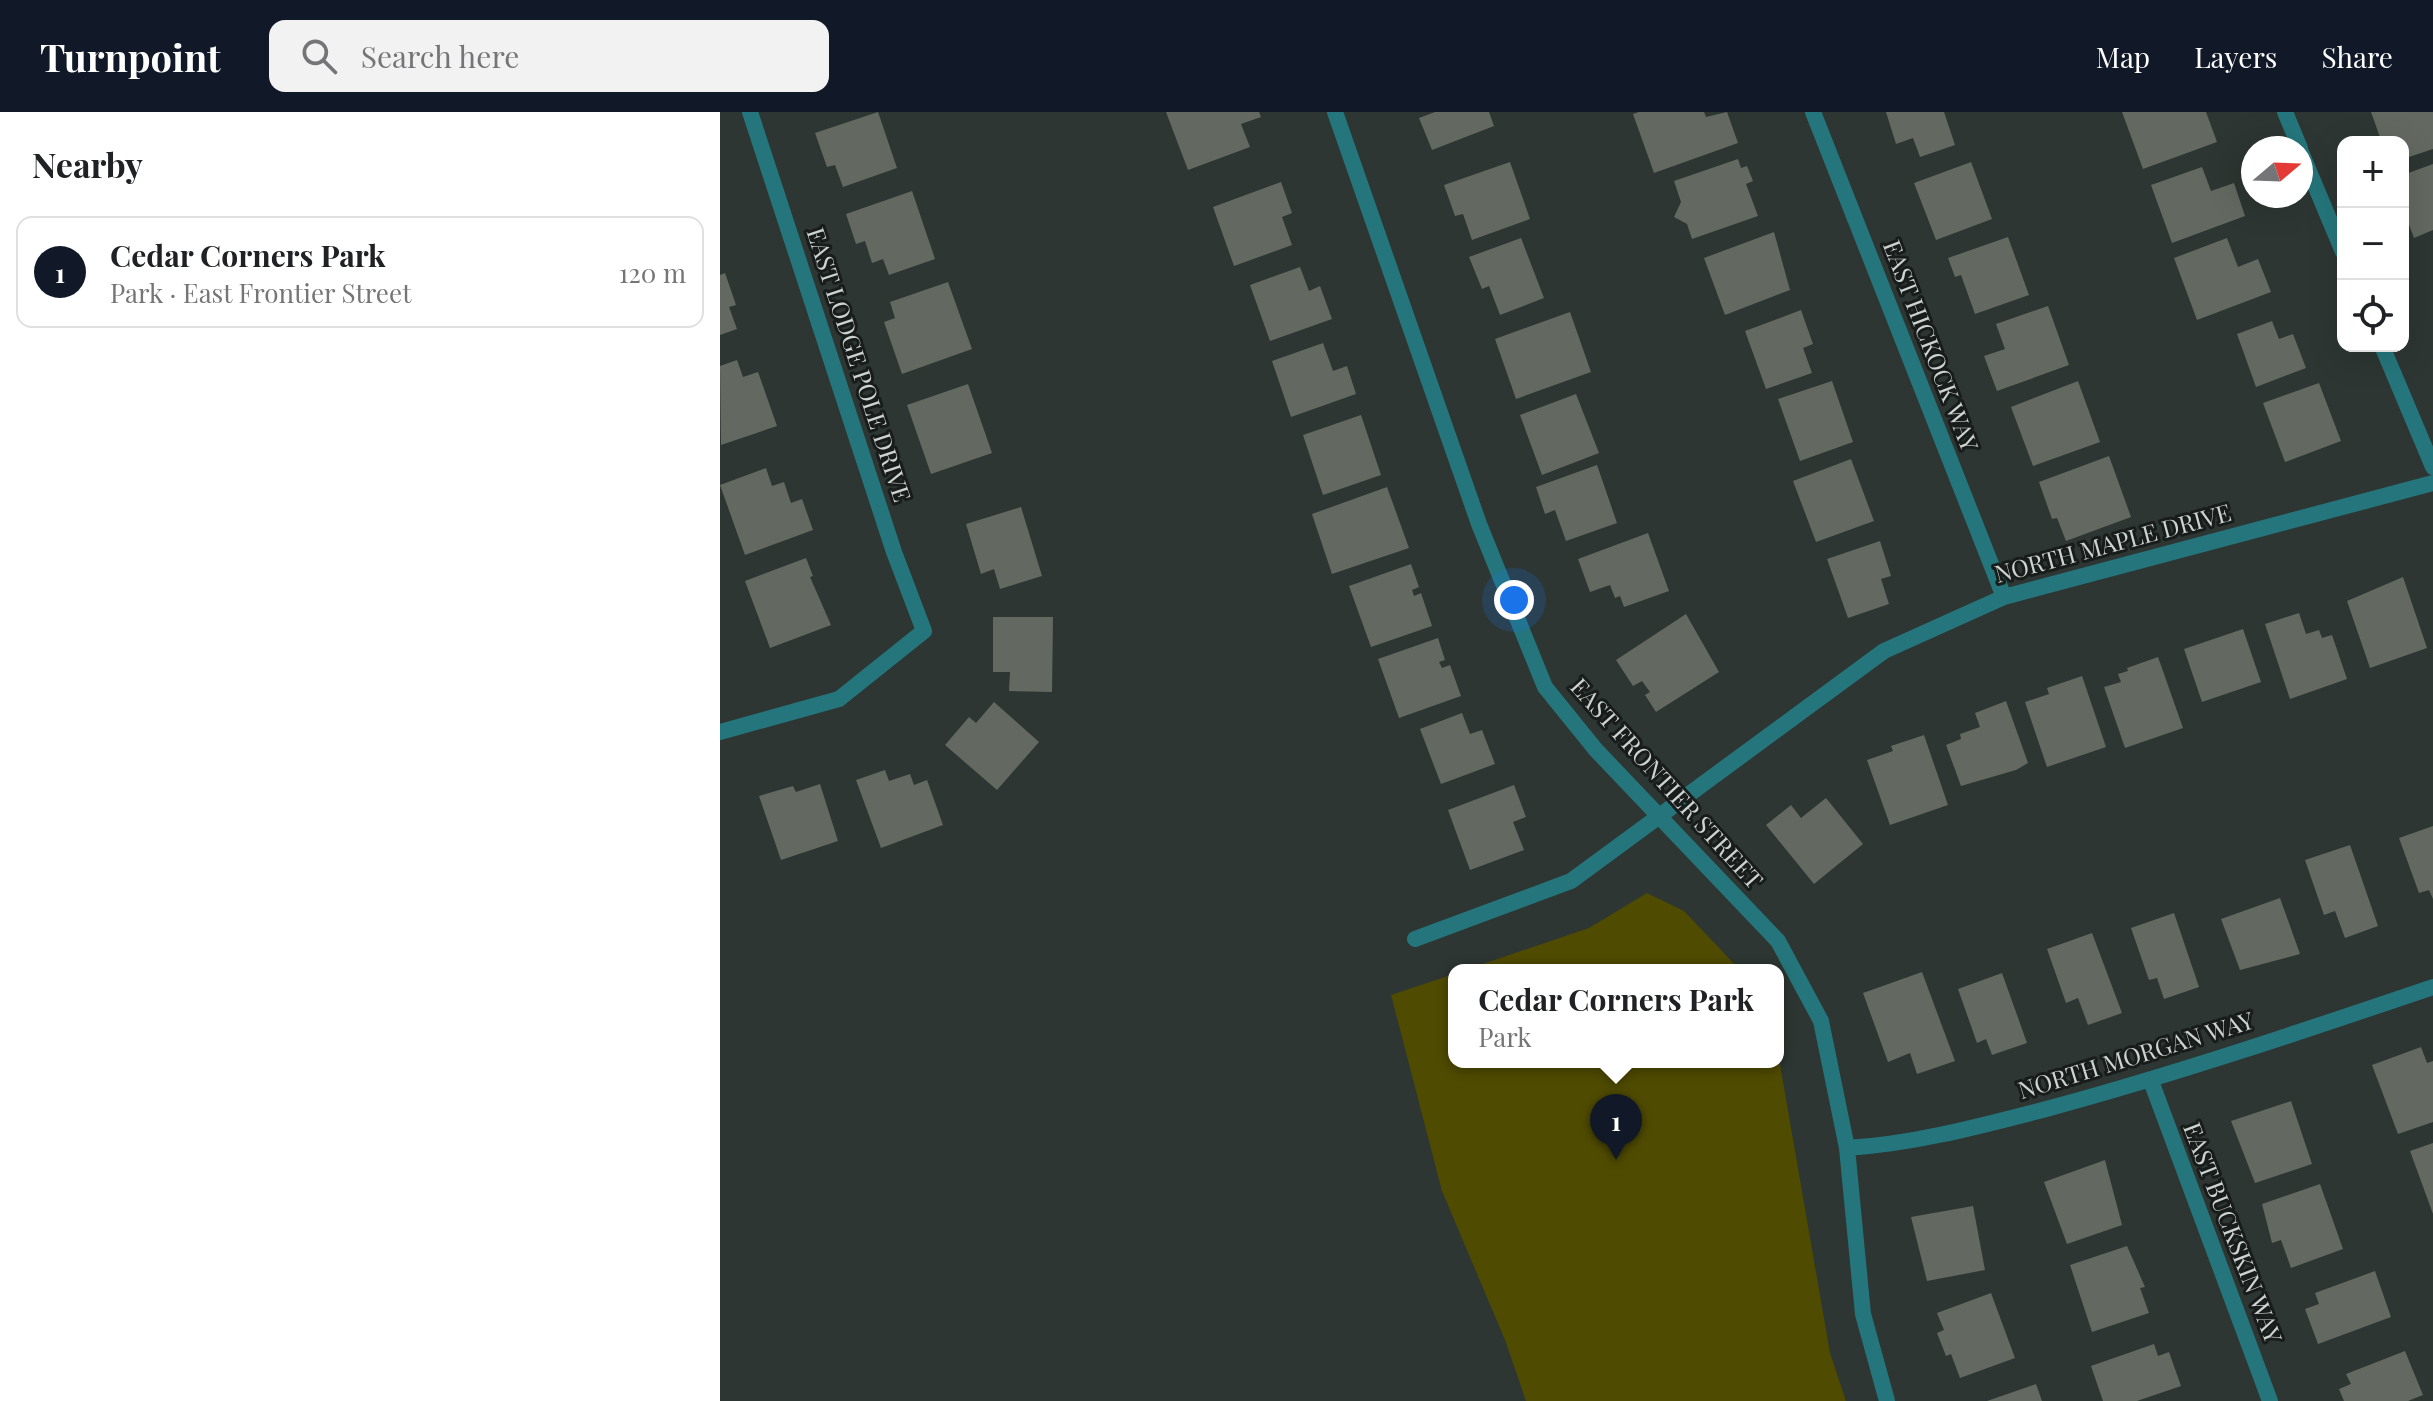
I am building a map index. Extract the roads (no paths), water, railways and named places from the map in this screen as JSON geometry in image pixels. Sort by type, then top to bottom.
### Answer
[{"type":"street","name":"EAST LODGE POLE DRIVE","points":[[720,732],[839,699],[924,631],[894,552],[750,112]]},
{"type":"street","name":"EAST FRONTIER STREET","points":[[1335,112],[1479,524],[1545,687],[1596,750],[1778,941],[1821,1021],[1847,1148],[1863,1314],[1887,1401]]},
{"type":"street","name":"EAST HICKOCK WAY","points":[[1813,112],[2004,597]]},
{"type":"street","points":[[2285,112],[2294,136]]},
{"type":"street","points":[[2313,181],[2337,238]]},
{"type":"street","points":[[2385,352],[2433,467]]},
{"type":"street","name":"NORTH MAPLE DRIVE","points":[[1415,939],[1571,881],[1884,651],[2004,597],[2433,483]]},
{"type":"street","name":"NORTH MORGAN WAY","points":[[1847,1148],[1883,1146],[1970,1127],[2151,1081],[2433,987]]},
{"type":"street","name":"EAST BUCKSKIN WAY","points":[[2151,1081],[2270,1401]]},
{"type":"place","name":"Cedar Corners Park","points":[[1616,1160]]}]
